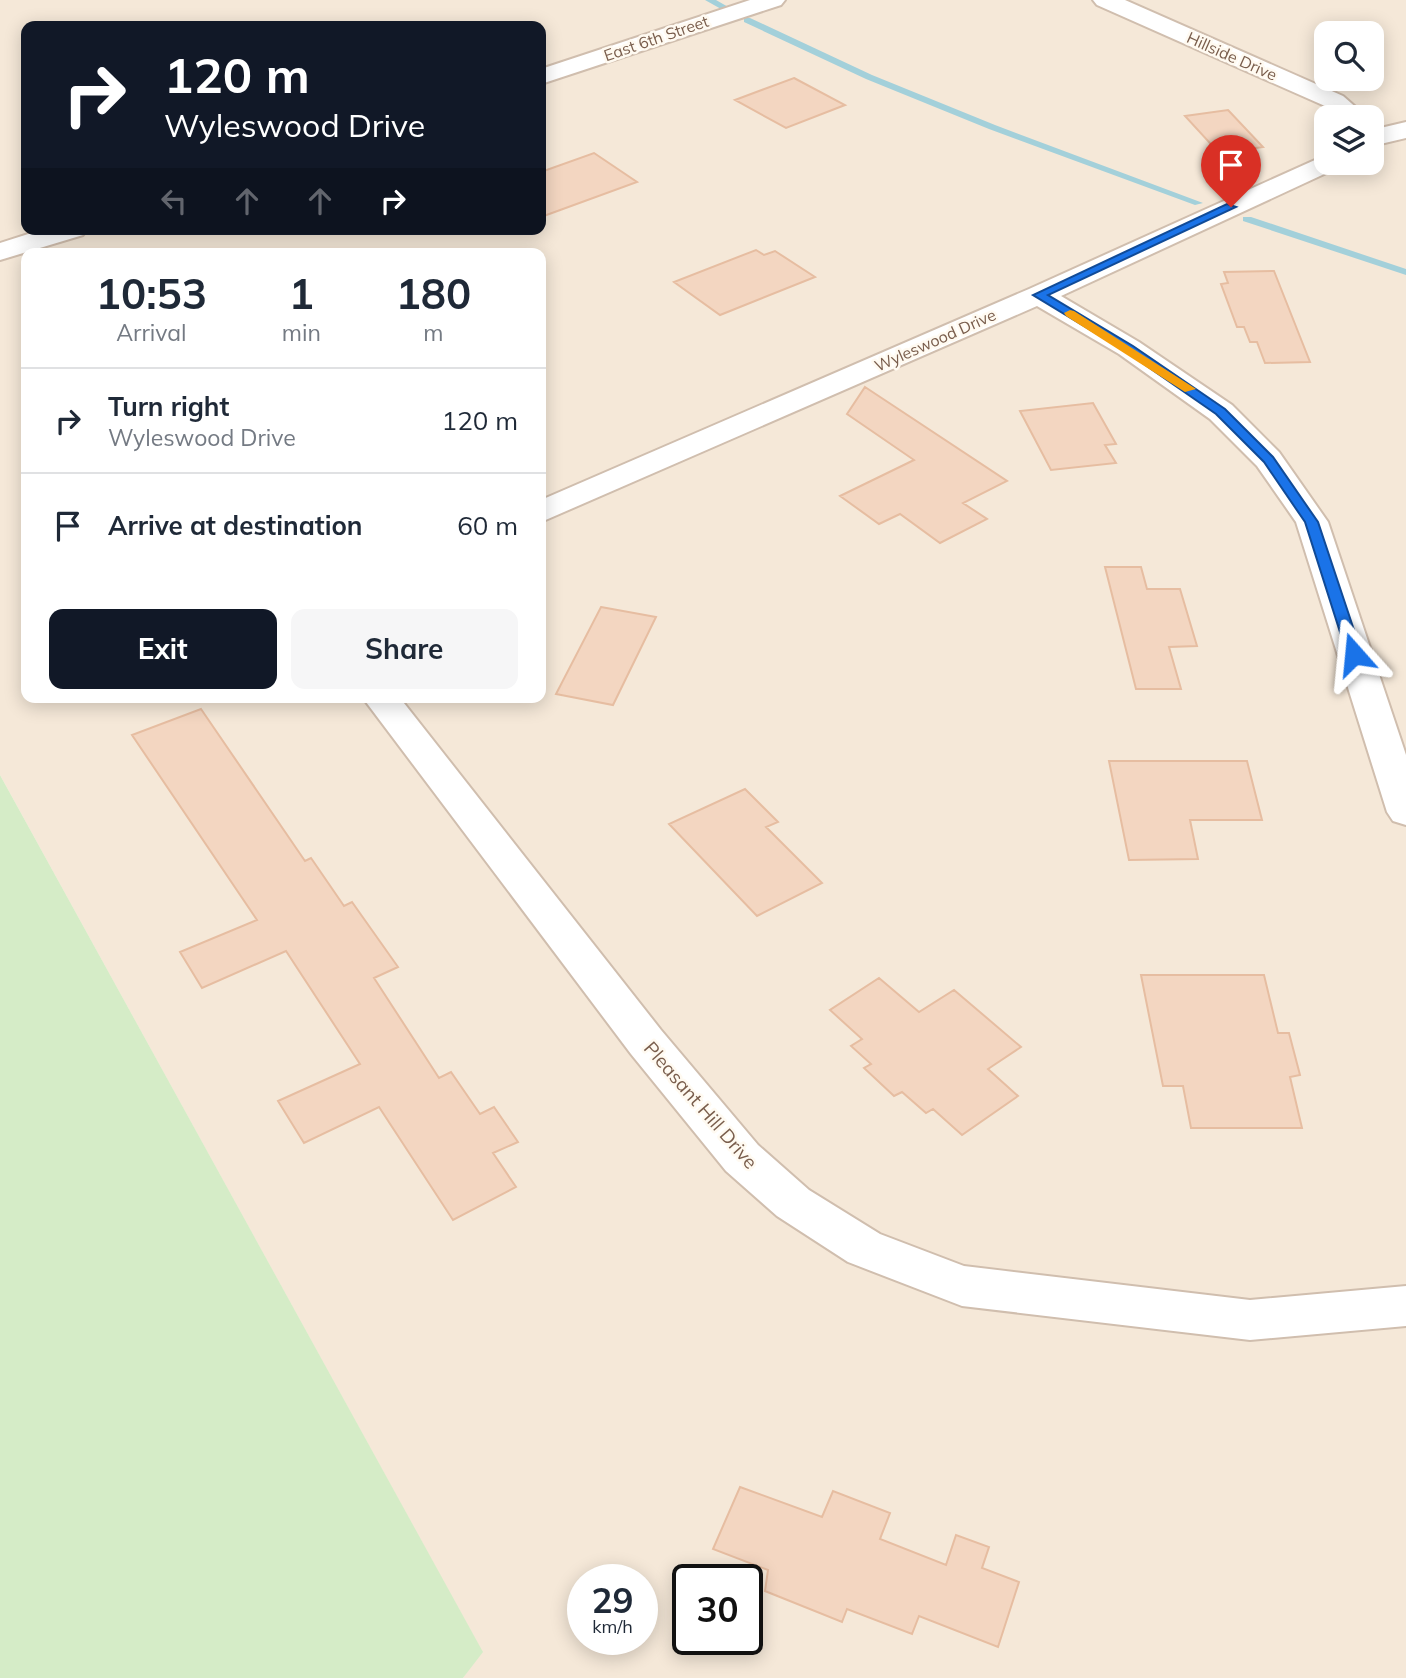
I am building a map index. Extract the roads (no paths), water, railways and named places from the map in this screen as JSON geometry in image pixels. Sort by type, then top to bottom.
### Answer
[{"type":"street","name":"East 6th Street","points":[[546,75],[773,0]]},
{"type":"street","name":"Hillside Drive","points":[[1105,0],[1339,105]]},
{"type":"street","points":[[1384,135],[1406,130]]},
{"type":"street","name":"Wyleswood Drive","points":[[546,510],[1039,295],[1314,169]]},
{"type":"street","points":[[43,247],[63,235]]},
{"type":"street","points":[[0,252],[21,250]]},
{"type":"street","points":[[1039,295],[1129,348],[1221,412],[1268,459],[1312,522],[1406,812]]},
{"type":"street","name":"Pleasant Hill Drive","points":[[385,703],[646,1042],[742,1158],[793,1203],[864,1248],[962,1286],[1250,1320],[1406,1306]]},
{"type":"waterway","points":[[709,0],[733,12]]},
{"type":"waterway","points":[[747,20],[869,77],[992,127],[1198,203]]},
{"type":"waterway","points":[[1247,219],[1406,272]]}]
